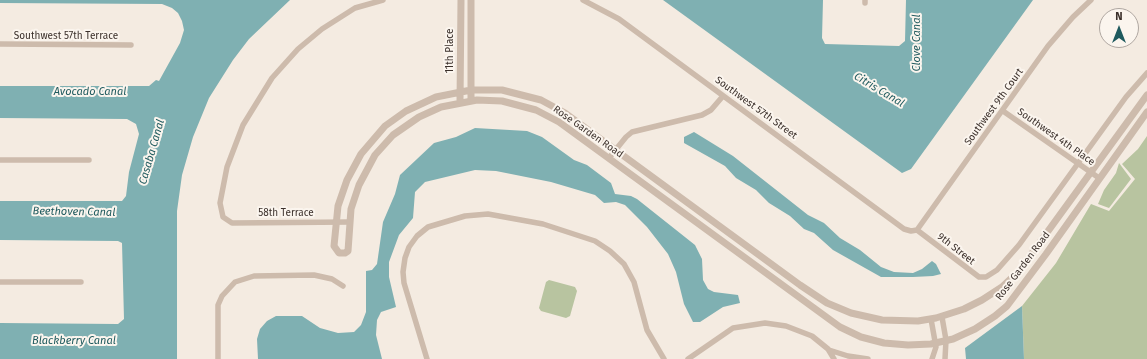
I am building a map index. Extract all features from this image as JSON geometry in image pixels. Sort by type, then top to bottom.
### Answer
[{"type":"street","name":"58th Terrace","points":[[350,222],[232,223],[223,217],[220,203],[231,155],[252,108],[272,78],[298,49],[322,28],[355,8],[383,0]]},
{"type":"street","name":"11th Place","points":[[460,102],[461,0]]},
{"type":"street","name":"11th Place","points":[[471,0],[471,101]]},
{"type":"street","name":"Southwest 57th Street","points":[[583,0],[619,19],[904,229],[911,231],[917,230]]},
{"type":"street","name":"Southwest 9th Court","points":[[917,230],[1062,29],[1091,0]]},
{"type":"street","name":"Southwest 57th Terrace","points":[[0,44],[131,45]]},
{"type":"street","name":"Rose Garden Road","points":[[986,277],[997,270],[1016,250],[1077,163],[1126,97],[1147,73]]},
{"type":"street","name":"Rose Garden Road","points":[[1147,95],[1027,262],[1011,279],[992,294],[974,305],[942,317],[900,322],[874,319],[851,313],[827,303],[800,285],[565,112],[541,100],[502,90],[460,91],[436,97],[416,105],[400,115],[379,132],[367,145],[350,172],[343,191],[336,222],[334,246],[337,252],[342,254],[348,251],[353,201],[371,161],[384,144],[405,126],[419,117],[441,107],[460,102],[502,101],[536,110],[559,122],[840,327],[861,337],[884,343],[908,345],[936,343],[961,336],[982,325],[1007,306],[1034,271],[1147,112]]},
{"type":"street","points":[[609,158],[615,149],[632,132],[702,115],[714,108],[723,96]]},
{"type":"street","name":"Southwest 4th Place","points":[[1003,111],[1099,178]]},
{"type":"street","points":[[0,160],[89,160]]},
{"type":"street","points":[[427,359],[404,283],[404,258],[409,247],[417,236],[428,227],[465,216],[488,214],[543,224],[595,241],[610,251],[624,264],[634,282],[647,330],[664,359]]},
{"type":"street","name":"9th Street","points":[[917,230],[970,271],[979,277],[986,277]]},
{"type":"street","points":[[218,359],[218,305],[226,291],[235,282],[254,276],[314,275],[332,279],[343,286]]},
{"type":"street","points":[[0,282],[82,282]]},
{"type":"street","points":[[942,317],[946,340],[945,359]]},
{"type":"street","points":[[931,319],[936,343],[932,359]]},
{"type":"street","points":[[688,359],[726,332],[754,324],[776,324],[795,328],[812,336],[828,350],[834,359]]},
{"type":"street","points":[[828,350],[858,358],[868,359]]},
{"type":"green space","points":[[1147,136],[1147,359],[1024,359],[1022,306],[1056,263],[1091,204],[1109,211],[1135,179],[1122,164],[1138,149]]},
{"type":"green space","points":[[1119,163],[1131,179],[1109,208],[1098,204],[1104,190],[1116,173]]},
{"type":"green space","points":[[549,280],[575,287],[577,291],[570,316],[566,318],[541,311],[539,308],[546,282]]},
{"type":"water","points":[[0,0],[290,0],[249,39],[233,60],[209,98],[193,137],[182,175],[177,211],[177,359],[0,359],[0,323],[118,324],[124,319],[122,243],[118,241],[0,240],[0,201],[122,201],[126,196],[129,172],[139,134],[136,124],[127,119],[0,118],[0,86],[149,86],[156,80],[159,81],[180,43],[184,30],[178,13],[172,8],[162,4],[0,3]]},
{"type":"water","points":[[663,0],[823,0],[822,38],[825,44],[899,46],[905,41],[906,0],[1033,0],[911,169],[902,173]]},
{"type":"water","points":[[475,128],[527,131],[542,137],[574,160],[587,165],[611,183],[615,194],[631,196],[637,199],[695,245],[702,259],[703,280],[708,289],[714,292],[738,295],[740,303],[723,307],[700,322],[693,322],[684,304],[676,272],[668,254],[647,227],[625,205],[616,202],[604,203],[595,195],[551,182],[496,171],[475,170],[425,182],[415,192],[413,218],[399,235],[389,262],[389,277],[396,307],[381,312],[377,320],[376,335],[382,359],[258,359],[257,339],[260,329],[267,321],[276,316],[302,316],[320,328],[338,333],[354,332],[361,325],[366,312],[366,271],[372,270],[377,264],[383,222],[395,194],[400,175],[434,143],[456,137]]},
{"type":"water","points":[[694,132],[733,156],[808,215],[824,223],[840,238],[860,250],[881,267],[894,272],[913,273],[922,269],[932,261],[936,264],[941,274],[913,277],[881,277],[833,250],[814,233],[804,229],[790,216],[769,203],[756,190],[736,178],[725,166],[684,143],[684,137]]},
{"type":"water","points":[[1022,306],[1024,359],[966,359],[965,348]]},
{"type":"water label","name":"Clove Canal","points":[[917,43]]},
{"type":"water label","name":"Citris Canal","points":[[879,90]]},
{"type":"water label","name":"Avocado Canal","points":[[90,92]]},
{"type":"water label","name":"Casaba Canal","points":[[152,152]]},
{"type":"water label","name":"Beethoven Canal","points":[[74,212]]},
{"type":"water label","name":"Blackberry Canal","points":[[74,341]]}]
